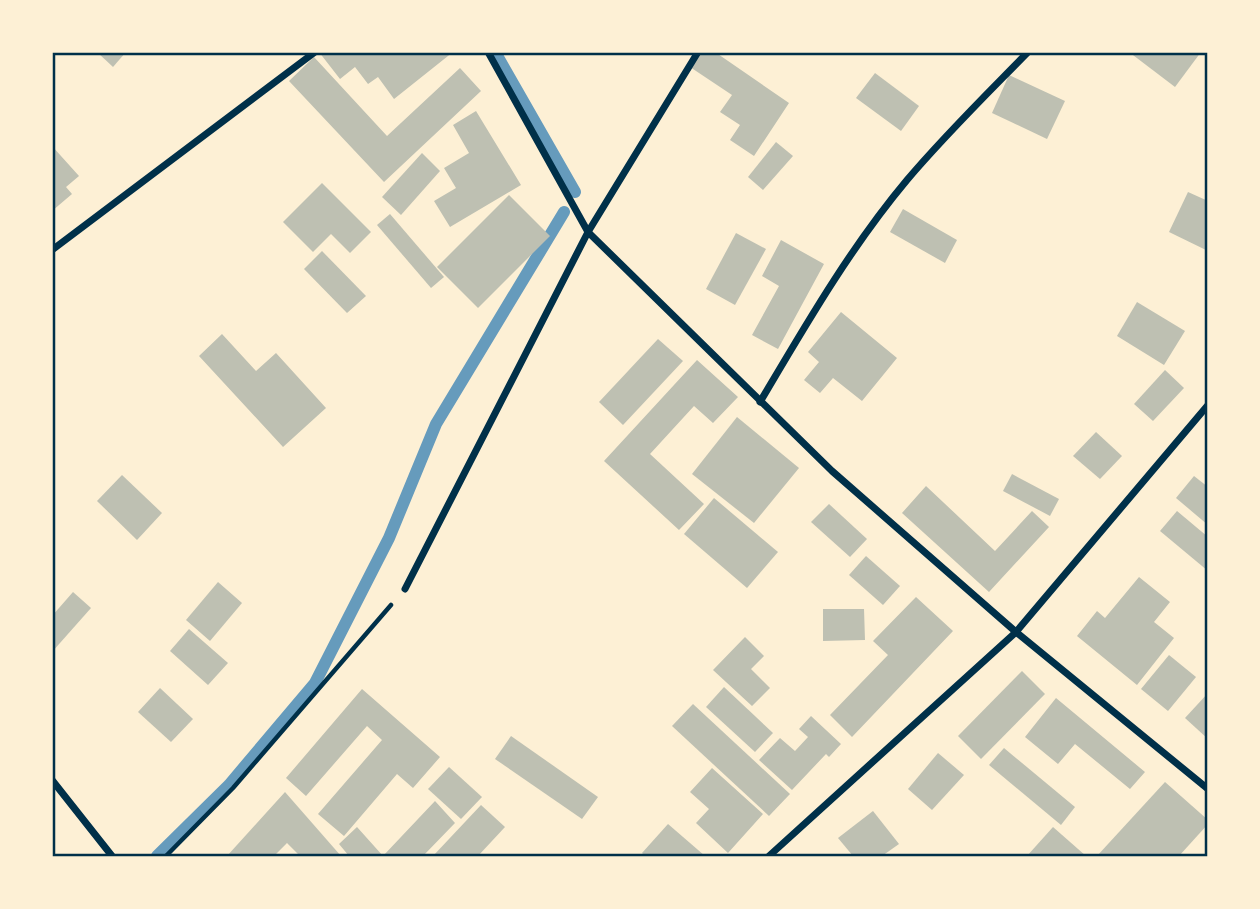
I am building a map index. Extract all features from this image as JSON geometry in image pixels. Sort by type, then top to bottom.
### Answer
[{"type":"street","points":[[52,250],[315,52]]},
{"type":"street","points":[[488,52],[588,232],[832,471],[1016,632],[1208,789]]},
{"type":"street","points":[[405,589],[588,232],[698,52]]},
{"type":"street","points":[[761,402],[821,300],[905,181],[953,127],[1028,52]]},
{"type":"street","points":[[769,856],[1016,632],[1208,405]]},
{"type":"street","points":[[52,780],[112,856]]},
{"type":"path","points":[[166,856],[233,788],[405,589]]},
{"type":"building","points":[[97,52],[126,52],[113,67]]},
{"type":"building","points":[[319,52],[453,52],[394,99],[378,77],[368,84],[355,67],[340,79]]},
{"type":"building","points":[[700,52],[715,52],[789,103],[754,156],[730,140],[740,125],[720,112],[732,95],[690,67]]},
{"type":"building","points":[[1129,52],[1201,52],[1175,87]]},
{"type":"building","points":[[314,57],[387,136],[460,68],[481,91],[384,182],[289,81]]},
{"type":"building","points":[[875,73],[919,106],[901,131],[856,98]]},
{"type":"building","points":[[1009,75],[1065,101],[1047,139],[992,113]]},
{"type":"building","points":[[476,111],[521,185],[450,227],[434,201],[456,188],[444,168],[469,153],[453,125]]},
{"type":"building","points":[[776,142],[793,156],[763,190],[748,177]]},
{"type":"building","points":[[52,146],[79,176],[66,187],[72,194],[52,211]]},
{"type":"building","points":[[422,153],[440,171],[401,215],[382,197]]},
{"type":"building","points":[[322,183],[371,232],[350,253],[331,234],[313,252],[283,222]]},
{"type":"building","points":[[1188,192],[1208,201],[1208,251],[1169,232]]},
{"type":"building","points":[[509,195],[550,236],[478,308],[437,267]]},
{"type":"building","points":[[903,209],[957,240],[945,263],[890,232]]},
{"type":"building","points":[[390,214],[444,277],[431,288],[377,225]]},
{"type":"building","points":[[736,233],[766,249],[735,305],[706,289]]},
{"type":"building","points":[[781,240],[824,264],[778,349],[752,335],[779,286],[762,276]]},
{"type":"building","points":[[322,251],[366,296],[347,313],[304,269]]},
{"type":"building","points":[[1137,302],[1185,331],[1164,365],[1117,336]]},
{"type":"building","points":[[841,312],[897,358],[862,401],[833,378],[820,393],[804,380],[819,362],[808,352]]},
{"type":"building","points":[[222,334],[256,371],[276,353],[326,408],[283,447],[199,356]]},
{"type":"building","points":[[658,339],[683,361],[623,425],[599,402]]},
{"type":"building","points":[[697,360],[738,397],[713,423],[694,406],[650,454],[704,504],[679,530],[604,461]]},
{"type":"building","points":[[1165,370],[1184,388],[1153,421],[1134,404]]},
{"type":"building","points":[[737,417],[799,468],[754,523],[692,474]]},
{"type":"building","points":[[1096,432],[1122,456],[1100,479],[1073,456]]},
{"type":"building","points":[[1012,474],[1059,499],[1050,516],[1003,491]]},
{"type":"building","points":[[122,475],[162,513],[137,540],[97,501]]},
{"type":"building","points":[[1194,476],[1208,487],[1208,525],[1176,498]]},
{"type":"building","points":[[926,486],[995,551],[1032,511],[1049,527],[989,592],[902,513]]},
{"type":"building","points":[[714,498],[778,552],[747,588],[684,534]]},
{"type":"building","points":[[829,504],[867,539],[850,557],[811,522]]},
{"type":"building","points":[[1177,511],[1208,537],[1208,571],[1160,531]]},
{"type":"building","points":[[866,556],[900,586],[883,605],[849,575]]},
{"type":"building","points":[[1139,577],[1170,602],[1154,622],[1174,638],[1137,685],[1077,636],[1097,611],[1105,618]]},
{"type":"building","points":[[218,582],[242,603],[210,641],[186,620]]},
{"type":"building","points":[[73,592],[91,608],[52,652],[52,616]]},
{"type":"building","points":[[916,597],[953,631],[852,737],[830,715],[888,655],[873,641]]},
{"type":"building","points":[[823,609],[864,609],[865,640],[823,641]]},
{"type":"building","points":[[189,629],[228,663],[208,685],[170,651]]},
{"type":"building","points":[[745,637],[764,656],[751,669],[770,688],[752,706],[713,670]]},
{"type":"building","points":[[1169,655],[1196,677],[1168,711],[1141,689]]},
{"type":"building","points":[[1022,671],[1045,694],[981,759],[958,736]]},
{"type":"building","points":[[724,687],[773,733],[755,752],[706,707]]},
{"type":"building","points":[[160,688],[193,719],[171,742],[138,712]]},
{"type":"building","points":[[362,689],[440,757],[413,788],[397,774],[344,836],[318,814],[382,740],[367,726],[306,796],[286,778]]},
{"type":"building","points":[[1208,693],[1208,739],[1185,718]]},
{"type":"building","points":[[1056,698],[1145,772],[1130,789],[1075,744],[1058,764],[1025,737]]},
{"type":"building","points":[[693,704],[790,794],[769,816],[672,726]]},
{"type":"building","points":[[811,716],[841,744],[829,757],[826,754],[792,790],[759,760],[780,738],[795,751],[808,737],[799,729]]},
{"type":"building","points":[[511,736],[598,797],[582,819],[495,759]]},
{"type":"building","points":[[1004,748],[1075,807],[1061,825],[989,765]]},
{"type":"building","points":[[938,753],[964,775],[932,810],[908,789]]},
{"type":"building","points":[[449,767],[482,797],[461,819],[428,789]]},
{"type":"building","points":[[712,768],[763,814],[728,853],[696,823],[709,809],[690,792]]},
{"type":"building","points":[[1165,782],[1208,820],[1208,824],[1179,856],[1097,856]]},
{"type":"building","points":[[285,792],[341,856],[300,856],[287,843],[274,856],[227,856]]},
{"type":"building","points":[[435,801],[455,823],[423,856],[383,856]]},
{"type":"building","points":[[481,805],[505,827],[478,856],[433,856]]},
{"type":"building","points":[[873,811],[899,844],[882,856],[853,856],[838,838]]},
{"type":"building","points":[[668,824],[705,856],[645,856],[642,853]]},
{"type":"building","points":[[357,827],[383,856],[349,856],[339,844]]},
{"type":"building","points":[[1053,827],[1086,856],[1027,856]]},
{"type":"waterway","points":[[495,52],[575,192]]},
{"type":"waterway","points":[[157,856],[229,785],[315,683],[389,538],[436,424],[564,212]]}]
